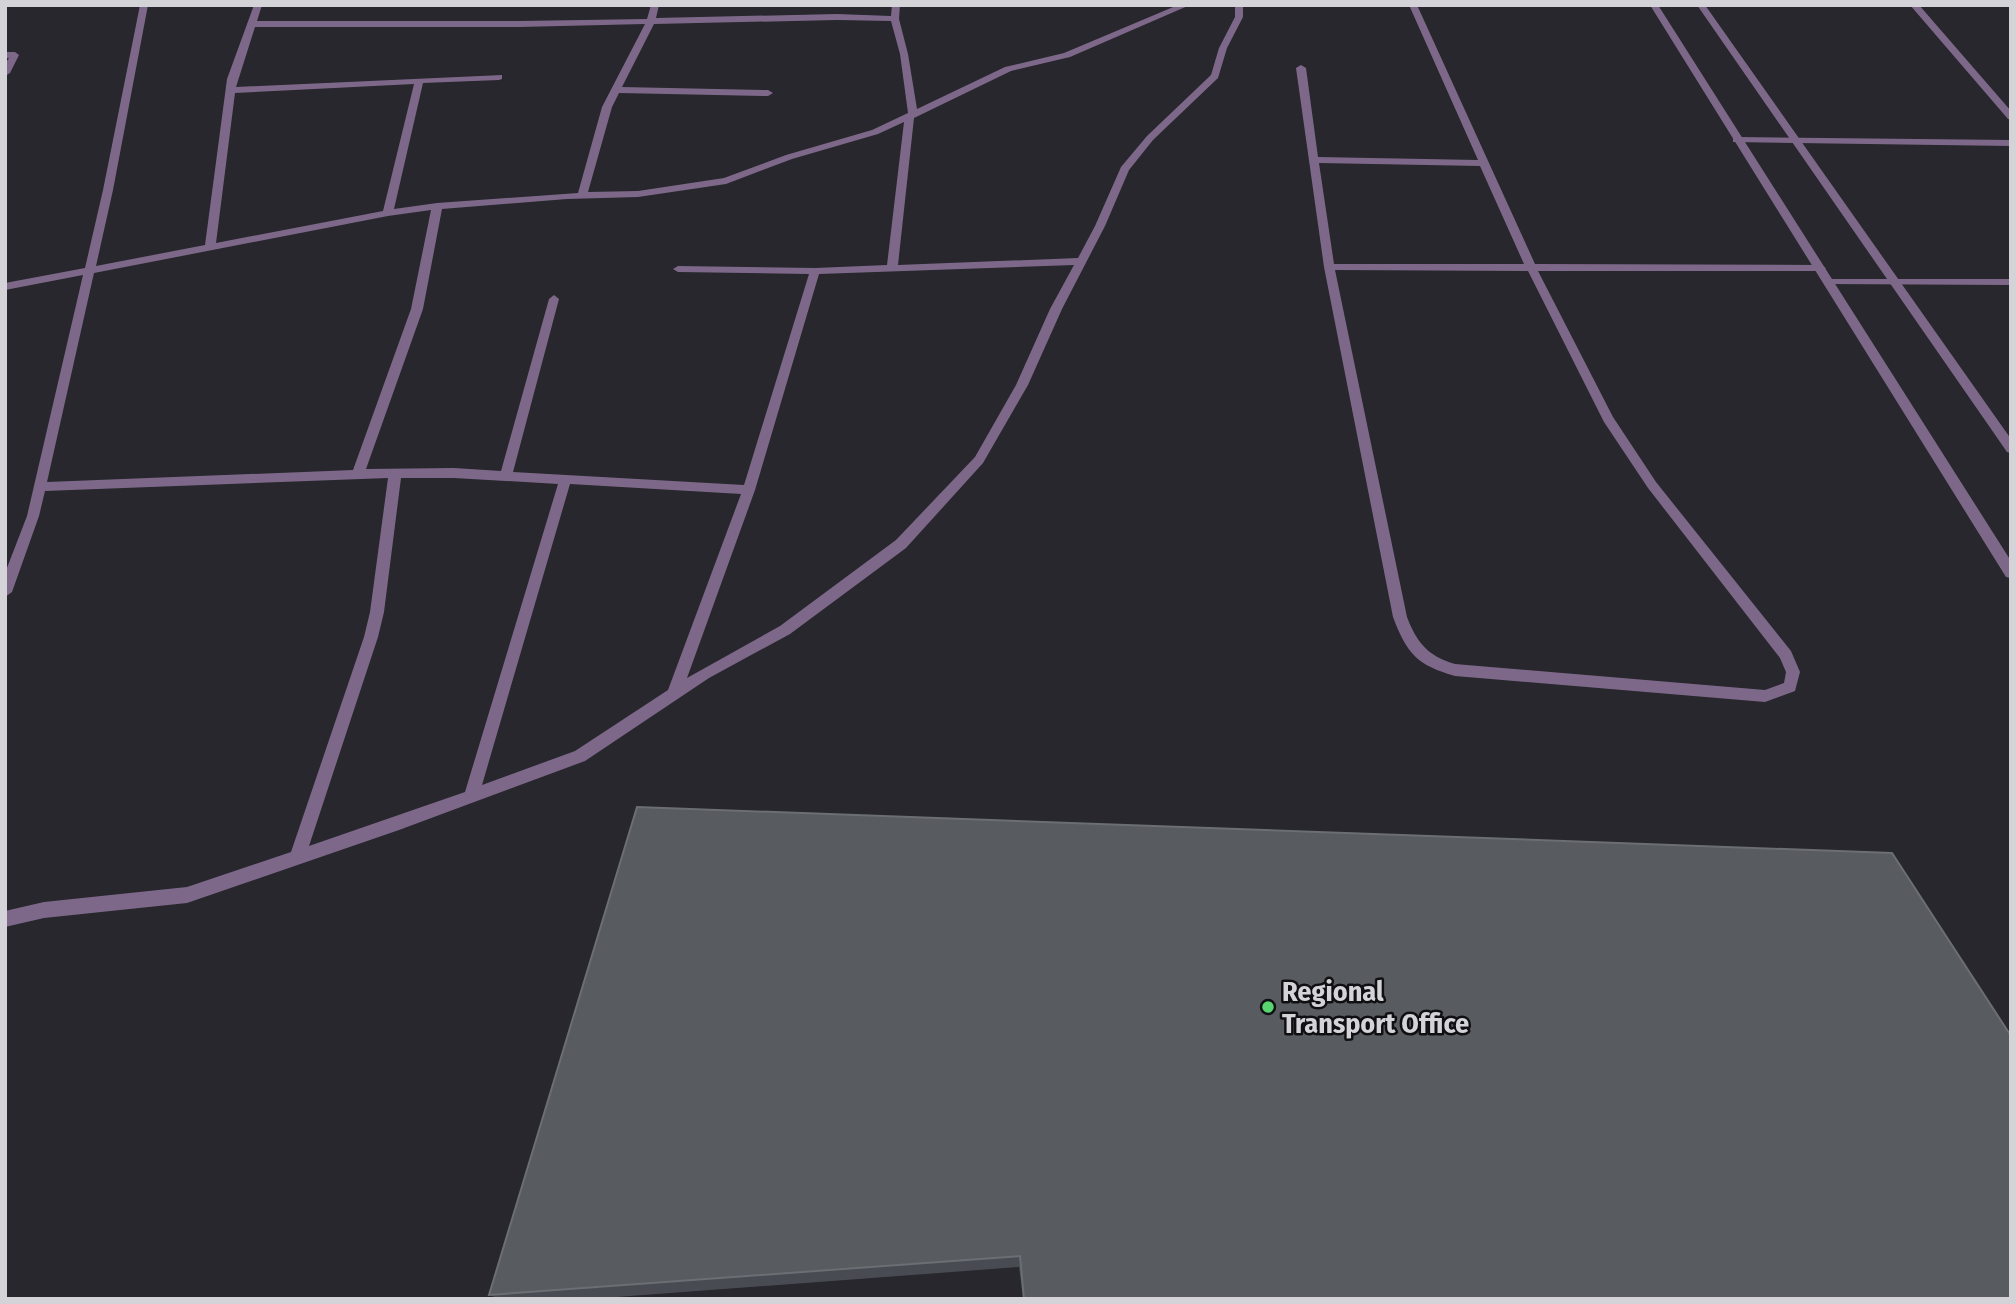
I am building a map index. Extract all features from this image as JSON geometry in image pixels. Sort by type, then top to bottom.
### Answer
[{"type":"street","points":[[5,592],[33,516],[40,487],[119,138],[144,5]]},
{"type":"street","points":[[210,246],[232,79],[258,5]]},
{"type":"street","points":[[582,195],[607,107],[651,21],[655,5]]},
{"type":"street","points":[[892,268],[911,116],[904,54],[895,19],[896,5]]},
{"type":"street","points":[[5,287],[388,213],[437,206],[582,195],[638,194],[726,181],[789,157],[875,132],[1008,69],[1067,55],[1186,5]]},
{"type":"street","points":[[5,919],[44,910],[187,895],[580,756],[704,674],[785,630],[901,544],[979,460],[1022,385],[1125,169],[1150,138],[1215,76],[1223,48],[1239,17],[1239,5]]},
{"type":"street","points":[[1301,68],[1329,267],[1401,617],[1408,640],[1419,655],[1433,664],[1455,670],[1765,696],[1790,687],[1793,672],[1786,655],[1652,485],[1614,429],[1530,265],[1413,5]]},
{"type":"street","points":[[1654,5],[1736,140],[1830,282],[2011,573]]},
{"type":"street","points":[[1701,5],[1798,140],[2011,449]]},
{"type":"street","points":[[1914,5],[2011,117]]},
{"type":"street","points":[[252,24],[838,17],[895,19]]},
{"type":"street","points":[[5,55],[15,55],[5,73]]},
{"type":"street","points":[[231,90],[499,77]]},
{"type":"street","points":[[388,213],[419,81]]},
{"type":"street","points":[[616,90],[768,93]]},
{"type":"street","points":[[1736,140],[2011,142]]},
{"type":"street","points":[[1315,160],[1484,163]]},
{"type":"street","points":[[358,474],[417,309],[437,206]]},
{"type":"street","points":[[678,269],[815,271],[1082,261]]},
{"type":"street","points":[[1329,267],[1530,265],[1821,268]]},
{"type":"street","points":[[674,694],[749,490],[815,271]]},
{"type":"street","points":[[1830,282],[2011,282]]},
{"type":"street","points":[[506,476],[554,299]]},
{"type":"street","points":[[40,487],[396,473],[506,476],[749,490]]},
{"type":"street","points":[[296,858],[371,636],[377,612],[396,473]]},
{"type":"street","points":[[472,795],[565,480]]},
{"type":"building","name":"Regional Transport Office","points":[[637,807],[1892,853],[2011,1036],[2011,1299],[1024,1299],[1020,1256],[489,1295]]},
{"type":"place","name":"Regional Transport Office","points":[[1268,1007]]}]
